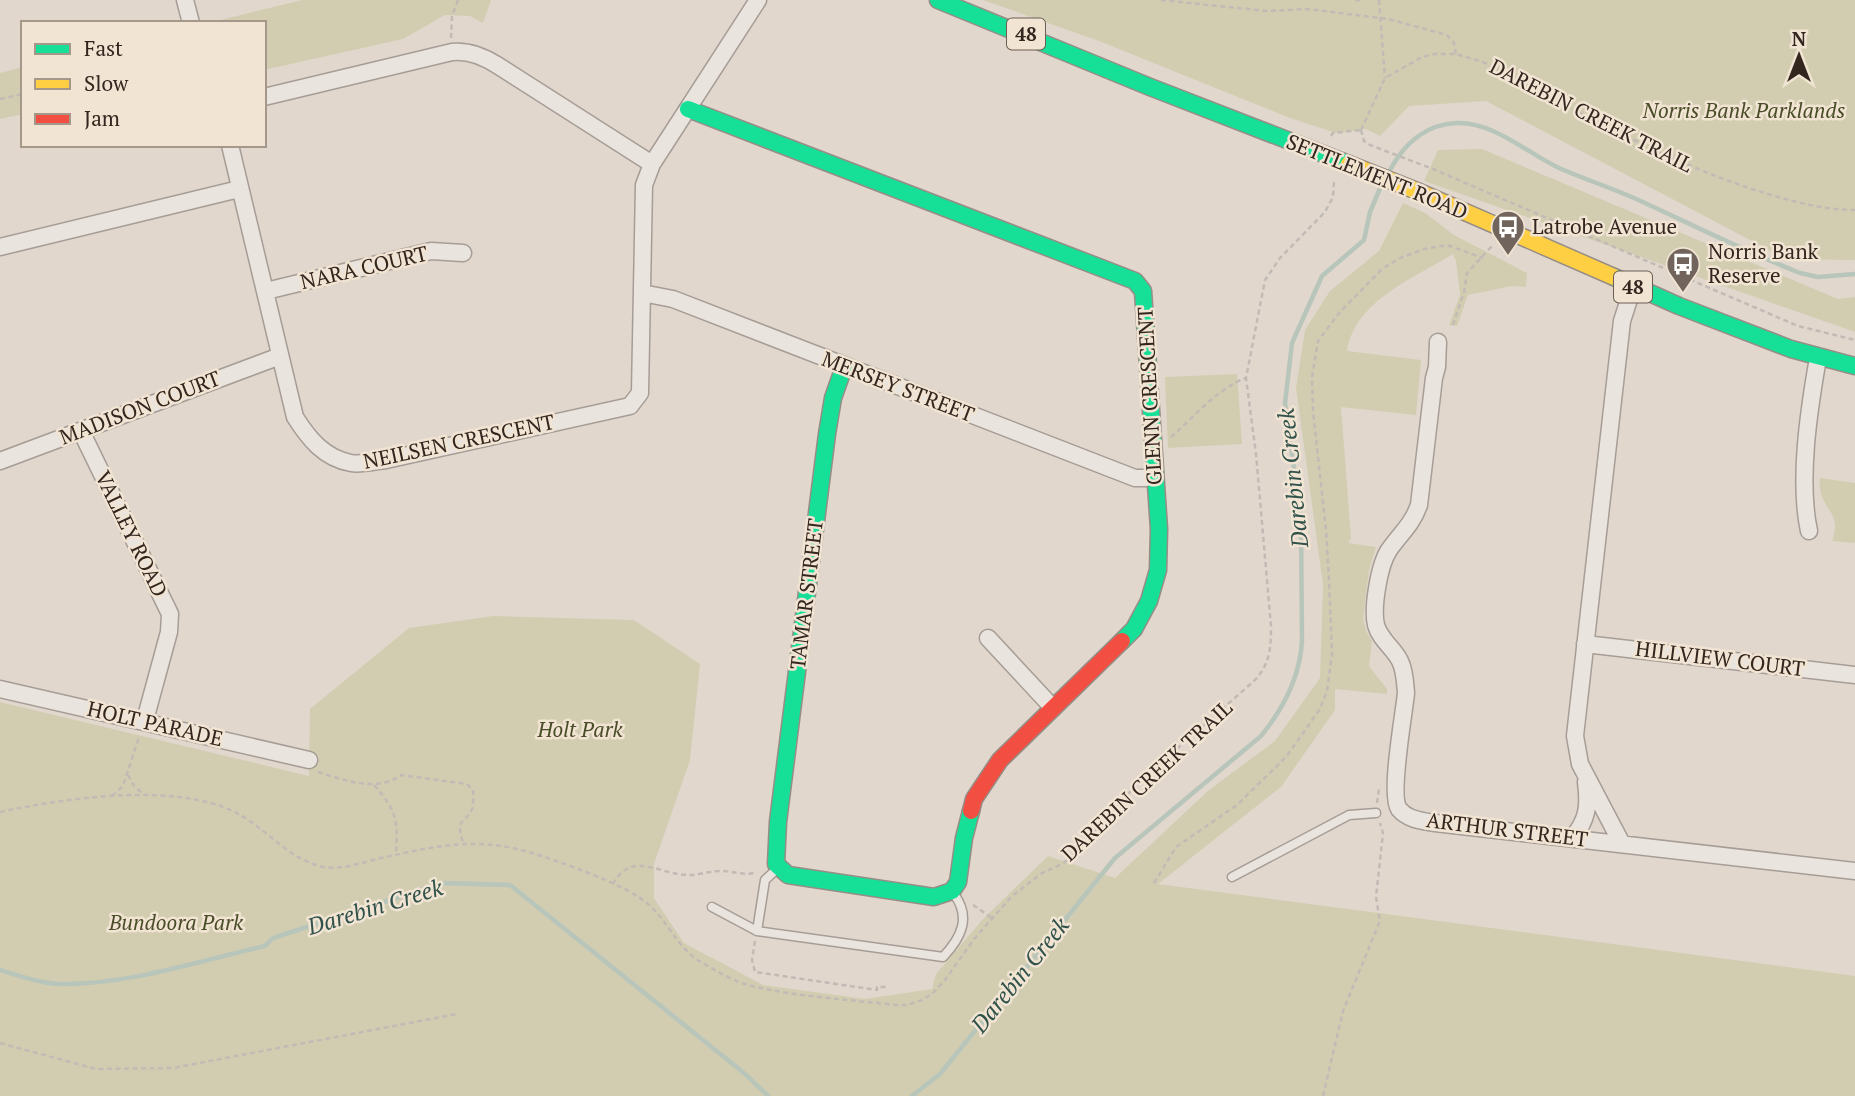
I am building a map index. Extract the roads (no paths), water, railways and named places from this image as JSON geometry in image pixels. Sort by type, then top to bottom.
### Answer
[{"type":"street","points":[[185,0],[190,21]]},
{"type":"street","name":"NEILSEN CRESCENT","points":[[230,147],[295,417],[307,437],[324,453],[353,464],[386,460],[630,406],[640,393],[644,185],[652,164],[758,0]]},
{"type":"street","name":"SETTLEMENT ROAD","points":[[938,0],[1150,88],[1417,191],[1633,287],[1752,335],[1818,358],[1855,366]]},
{"type":"street","points":[[266,97],[452,52],[472,53],[486,58],[652,164]]},
{"type":"street","name":"GLENN CRESCENT","points":[[688,109],[1135,281],[1143,291],[1159,529],[1157,570],[1149,601],[1134,629],[1000,760],[974,800],[964,838],[958,882],[952,891]]},
{"type":"street","points":[[0,247],[239,189]]},
{"type":"street","name":"NARA COURT","points":[[266,291],[431,251],[463,253]]},
{"type":"street","points":[[1622,844],[1585,776],[1577,755],[1575,736],[1622,321],[1633,287]]},
{"type":"street","name":"MERSEY STREET","points":[[642,293],[673,299],[1135,478],[1154,478]]},
{"type":"street","name":"ARTHUR STREET","points":[[1438,342],[1419,505],[1412,524],[1384,559],[1376,607],[1377,627],[1399,660],[1405,679],[1406,694],[1395,787],[1396,804],[1400,810],[1417,820],[1855,871]]},
{"type":"street","name":"MADISON COURT","points":[[0,461],[280,356]]},
{"type":"street","points":[[1809,531],[1804,509],[1804,478],[1818,358]]},
{"type":"street","name":"TAMAR STREET","points":[[778,868],[778,822],[827,434],[833,398],[844,367]]},
{"type":"street","name":"VALLEY ROAD","points":[[81,431],[170,614],[169,632],[145,720]]},
{"type":"street","points":[[988,638],[1053,708]]},
{"type":"street","name":"HILLVIEW COURT","points":[[1585,644],[1855,675]]},
{"type":"street","name":"HOLT PARADE","points":[[0,689],[145,720],[311,765]]},
{"type":"street","points":[[1572,838],[1582,826],[1588,809],[1585,776]]},
{"type":"street","points":[[778,868],[788,875],[934,897],[952,891]]},
{"type":"lane","points":[[1232,877],[1349,815],[1376,813]]},
{"type":"lane","points":[[757,931],[765,880],[778,868]]},
{"type":"lane","points":[[712,907],[757,931],[943,957],[952,947],[964,920],[963,905],[952,891]]},
{"type":"waterway","name":"Darebin Creek","points":[[1390,170],[1409,144],[1426,131],[1446,124],[1471,124],[1497,133],[1559,168],[1634,198],[1800,273],[1818,277],[1855,274]]},
{"type":"waterway","name":"Darebin Creek","points":[[912,1096],[940,1074],[1115,858],[1261,736],[1283,703],[1298,667],[1302,641],[1301,520],[1285,403],[1292,343],[1322,276],[1364,240],[1370,212],[1381,186]]},
{"type":"waterway","name":"Darebin Creek","points":[[0,970],[55,984],[88,983],[139,976],[265,946],[273,938],[442,883],[510,885],[744,1073],[768,1096]]},
{"type":"place","name":"Latrobe Avenue","points":[[1508,257]]},
{"type":"place","name":"Norris Bank Reserve","points":[[1683,294]]},
{"type":"park label","name":"Norris Bank Parklands","points":[[1744,111]]},
{"type":"park label","name":"Holt Park","points":[[580,730]]},
{"type":"park label","name":"Bundoora Park","points":[[176,923]]}]
